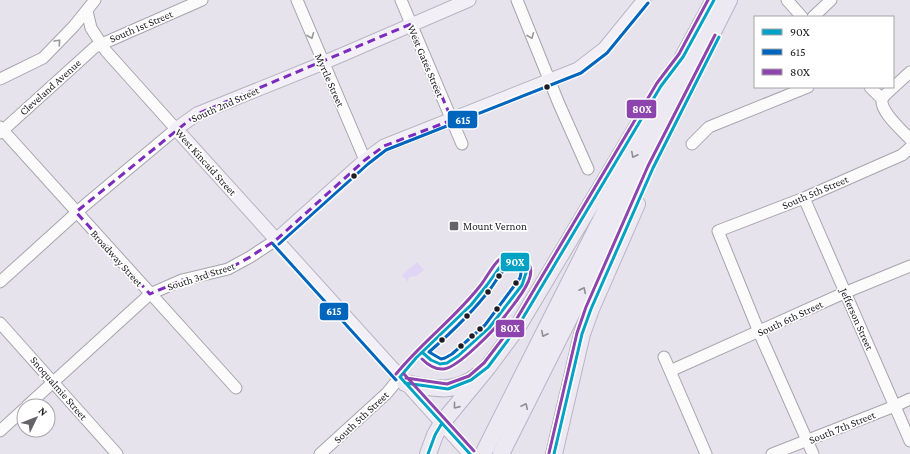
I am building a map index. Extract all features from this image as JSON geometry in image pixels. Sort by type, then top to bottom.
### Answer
[{"type":"highway","points":[[483,454],[683,57],[714,0]]},
{"type":"highway","points":[[504,448],[729,0]]},
{"type":"highway","points":[[554,454],[582,334],[591,309],[653,168],[730,16],[736,0]]},
{"type":"highway","points":[[428,454],[434,435],[442,423],[488,367],[517,328],[660,86],[683,57]]},
{"type":"highway","points":[[403,380],[441,389],[448,389],[471,380],[488,367]]},
{"type":"main road","name":"South 2nd Street","points":[[176,129],[197,114],[322,63],[469,0]]},
{"type":"main road","name":"South 3rd Street","points":[[276,240],[365,160],[384,146],[578,69],[604,50],[644,0]]},
{"type":"main road","name":"West Kincaid Street","points":[[176,129],[470,454]]},
{"type":"street","points":[[0,79],[43,58],[87,11],[95,0]]},
{"type":"street","name":"Myrtle Street","points":[[297,0],[322,63],[365,160]]},
{"type":"street","name":"West Gates Street","points":[[401,0],[462,144]]},
{"type":"street","points":[[517,0],[549,80],[588,169]]},
{"type":"street","points":[[787,0],[801,16]]},
{"type":"street","points":[[814,16],[831,0]]},
{"type":"street","name":"South 1st Street","points":[[101,44],[196,1]]},
{"type":"street","name":"West Kincaid Street","points":[[87,11],[91,28],[106,51],[176,129]]},
{"type":"street","name":"Cleveland Avenue","points":[[1,130],[95,47],[101,44]]},
{"type":"street","points":[[894,87],[910,72]]},
{"type":"street","points":[[692,144],[709,127],[806,88]]},
{"type":"street","points":[[871,88],[882,99]]},
{"type":"street","points":[[893,88],[882,99],[882,107],[910,139]]},
{"type":"street","name":"South 2nd Street","points":[[0,282],[76,212],[176,129]]},
{"type":"street","name":"Broadway Street","points":[[1,130],[236,388]]},
{"type":"street","name":"South 5th Street","points":[[758,332],[718,231],[804,198],[902,155],[910,148]]},
{"type":"street","name":"Jefferson Street","points":[[804,198],[910,441]]},
{"type":"street","name":"South 3rd Street","points":[[35,398],[150,294],[182,280],[228,269],[250,258],[276,240]]},
{"type":"street","name":"South 6th Street","points":[[670,371],[844,292],[910,266]]},
{"type":"street","name":"Snoqualmie Street","points":[[0,323],[117,454]]},
{"type":"street","points":[[758,332],[813,454]]},
{"type":"street","points":[[664,357],[706,454]]},
{"type":"street","name":"South 5th Street","points":[[320,454],[403,380]]},
{"type":"street","name":"South 7th Street","points":[[772,454],[895,406],[910,398]]},
{"type":"street","points":[[0,431],[16,416]]},
{"type":"highlighted area","points":[[411,24],[452,120],[384,146],[365,160],[276,240],[250,257],[228,269],[182,280],[150,294],[76,212],[197,114]]},
{"type":"shaded area","points":[[417,262],[424,270],[416,276],[409,277],[408,282],[402,275]]},
{"type":"transit line","name":"80X","points":[[406,378],[447,384],[469,376],[484,363],[513,325],[657,83],[679,54],[708,0]]},
{"type":"transit line","name":"90X","points":[[405,383],[448,389],[471,380],[488,367],[517,328],[661,86],[683,57],[714,0]]},
{"type":"transit line","name":"615","points":[[279,244],[368,164],[386,150],[581,73],[607,53],[648,3]]},
{"type":"transit line","name":"80X","points":[[549,453],[577,333],[586,307],[648,166],[715,35]]},
{"type":"transit line","name":"90X","points":[[554,454],[582,334],[591,309],[653,168],[719,37]]},
{"type":"transit line","name":"615","points":[[272,243],[396,380]]},
{"type":"transit line","name":"80X","points":[[396,374],[406,362],[470,298],[500,259],[516,256],[528,263],[531,270],[530,278],[521,295],[486,338],[468,355],[451,367],[444,369],[432,367],[422,359]]},
{"type":"transit line","name":"90X","points":[[400,377],[416,358],[471,305],[502,264],[511,261],[523,265],[526,273],[522,285],[489,328],[458,356],[447,363],[440,364],[431,360],[423,353]]},
{"type":"transit line","name":"615","points":[[512,266],[519,269],[521,273],[520,278],[485,325],[452,354],[445,358],[441,359],[429,352],[470,314],[505,269],[512,266]]},
{"type":"transit line","name":"80X","points":[[404,374],[474,451]]},
{"type":"transit line","name":"90X","points":[[400,377],[470,454]]},
{"type":"transit line","name":"90X","points":[[428,454],[435,435],[442,423]]},
{"type":"place","name":"Mount Vernon","points":[[454,226]]}]
